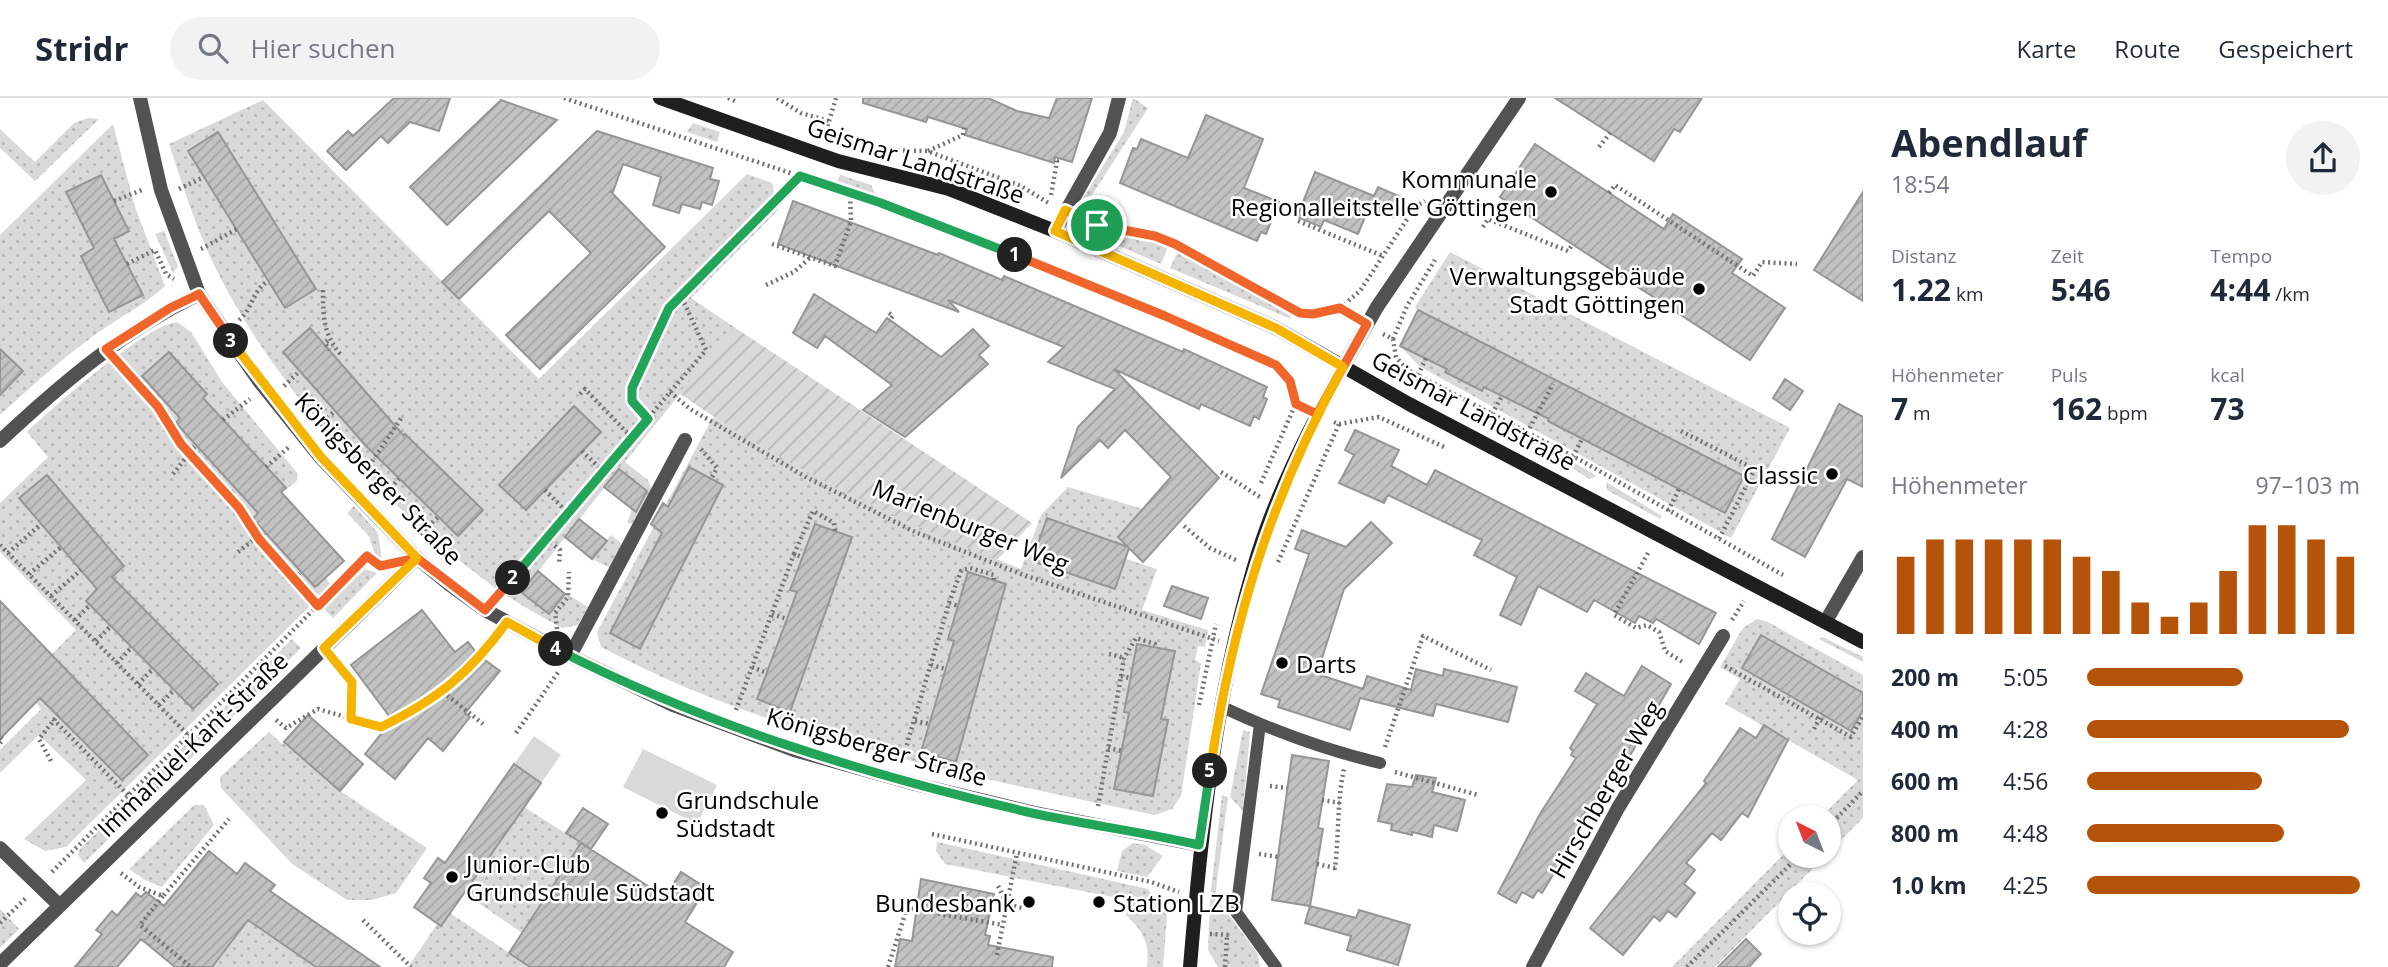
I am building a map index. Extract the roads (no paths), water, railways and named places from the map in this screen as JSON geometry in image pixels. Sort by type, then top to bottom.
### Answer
[{"type":"main road","name":"Geismar Landstraße","points":[[660,98],[838,161],[949,189],[1055,231],[1276,328],[1343,367],[1863,642]]},
{"type":"main road","points":[[1190,967],[1199,845],[1220,706],[1233,644],[1253,567],[1276,505],[1317,414],[1343,367]]},
{"type":"street","name":"Königsberger Straße","points":[[140,98],[155,168],[199,294],[285,414],[350,488],[417,558],[485,610],[565,653],[673,705],[729,727],[897,779],[1035,813],[1199,845]]},
{"type":"street","points":[[1055,231],[1110,133],[1119,98]]},
{"type":"street","points":[[1343,367],[1367,324],[1519,98]]},
{"type":"street","points":[[0,440],[106,349],[170,308],[199,294]]},
{"type":"street","points":[[565,653],[685,440]]},
{"type":"street","points":[[1826,621],[1863,557]]},
{"type":"street","name":"Immanuel-Kant-Straße","points":[[0,964],[417,558]]},
{"type":"street","name":"Hirschberger Weg","points":[[1533,967],[1618,808],[1723,636]]},
{"type":"street","points":[[0,848],[59,905]]},
{"type":"lane","points":[[1220,706],[1260,724],[1348,756],[1380,763]]},
{"type":"lane","points":[[1260,724],[1236,912],[1276,967]]},
{"type":"place","name":"Kommunale Regionalleitstelle Göttingen","points":[[1551,192]]},
{"type":"place","name":"Verwaltungsgebäude Stadt Göttingen","points":[[1699,289]]},
{"type":"place","name":"Classic","points":[[1832,474]]},
{"type":"place","name":"Darts","points":[[1282,663]]},
{"type":"place","name":"Grundschule Südstadt","points":[[662,813]]},
{"type":"place","name":"Junior-Club Grundschule Südstadt","points":[[452,877]]},
{"type":"place","name":"Bundesbank","points":[[1029,902]]},
{"type":"place","name":"Station LZB","points":[[1099,902]]}]
